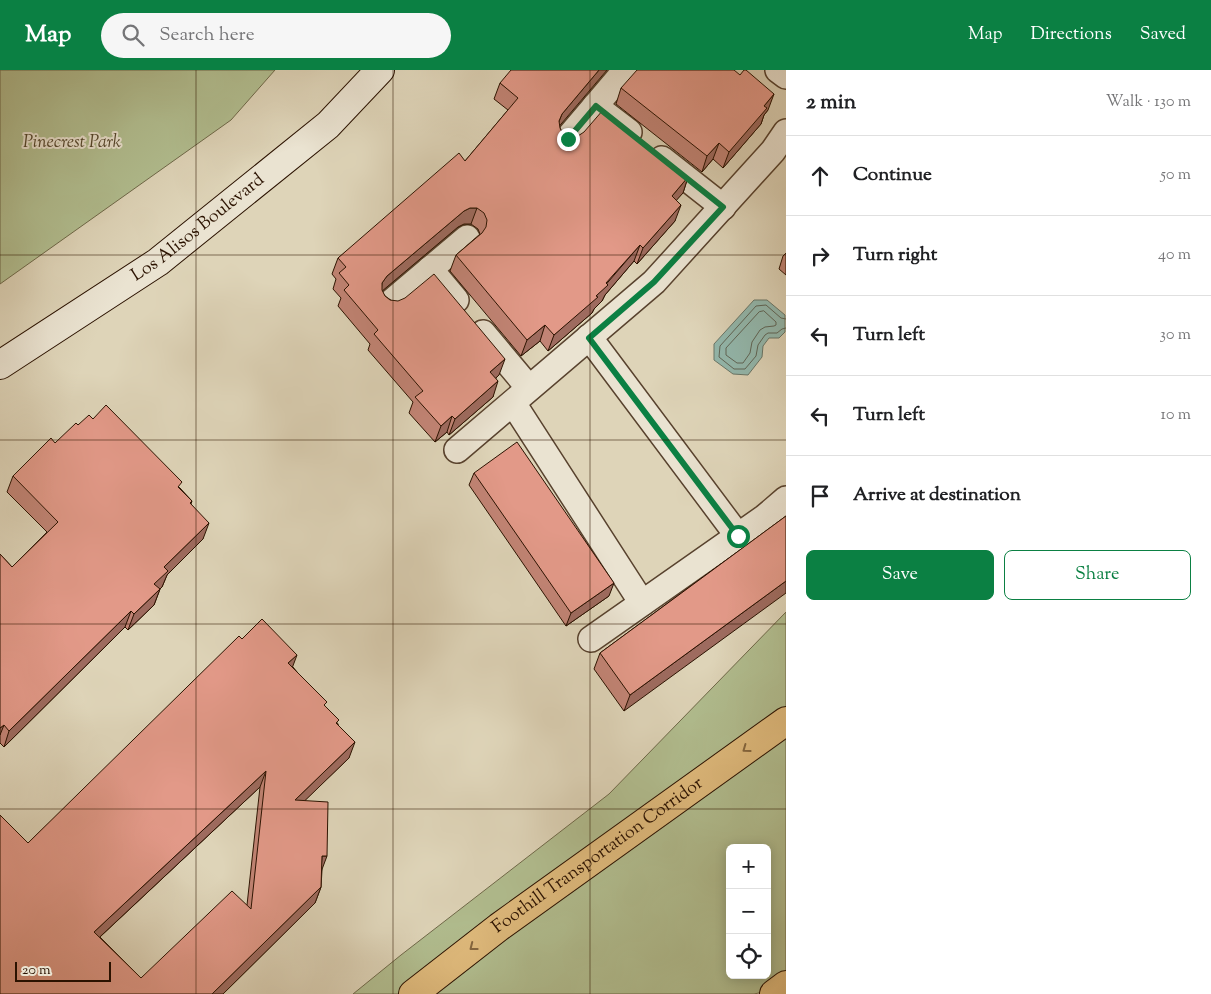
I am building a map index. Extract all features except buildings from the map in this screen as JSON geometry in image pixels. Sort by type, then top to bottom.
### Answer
[{"type":"highway","name":"Foothill Transportation Corridor","points":[[413,994],[499,927],[786,721]]},
{"type":"highway","points":[[774,994],[786,985]]},
{"type":"main road","name":"Los Alisos Boulevard","points":[[0,366],[158,262],[328,125],[380,70]]},
{"type":"street","points":[[778,70],[786,76]]},
{"type":"street","points":[[568,139],[624,72]]},
{"type":"street","points":[[596,106],[723,207]]},
{"type":"street","points":[[458,450],[654,282],[774,151],[786,132]]},
{"type":"street","points":[[390,303],[467,238]]},
{"type":"street","points":[[430,269],[521,396],[642,603]]},
{"type":"street","points":[[589,338],[738,536]]},
{"type":"street","points":[[591,639],[765,517],[786,499]]},
{"type":"green space","name":"Pinecrest Park","points":[[0,70],[275,70],[231,120],[0,284]]},
{"type":"green space","points":[[786,612],[786,987],[754,994],[353,994],[609,794]]},
{"type":"water","points":[[754,300],[767,300],[785,315],[785,332],[779,338],[769,338],[763,346],[762,357],[748,375],[733,374],[714,360],[714,344]]},
{"type":"route","points":[[568,139],[596,106],[723,207],[654,282],[589,338],[738,536]]}]
